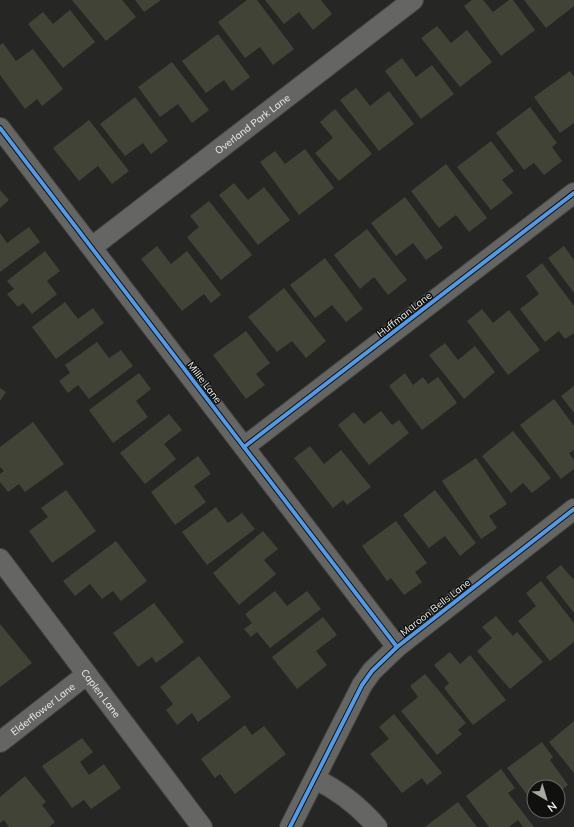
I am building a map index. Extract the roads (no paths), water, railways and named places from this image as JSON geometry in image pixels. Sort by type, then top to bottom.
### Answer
[{"type":"street","name":"Overland Park Lane","points":[[92,247],[413,0]]},
{"type":"street","name":"Millie Lane","points":[[0,128],[397,646]]},
{"type":"street","name":"Huffman Lane","points":[[244,447],[574,193]]},
{"type":"street","name":"Maroon Bells Lane","points":[[290,827],[362,685],[380,662],[397,646],[574,509]]},
{"type":"street","name":"Caplen Lane","points":[[0,559],[202,827]]},
{"type":"street","name":"Elderflower Lane","points":[[0,742],[86,675]]},
{"type":"street","points":[[314,778],[353,802],[377,827]]}]
